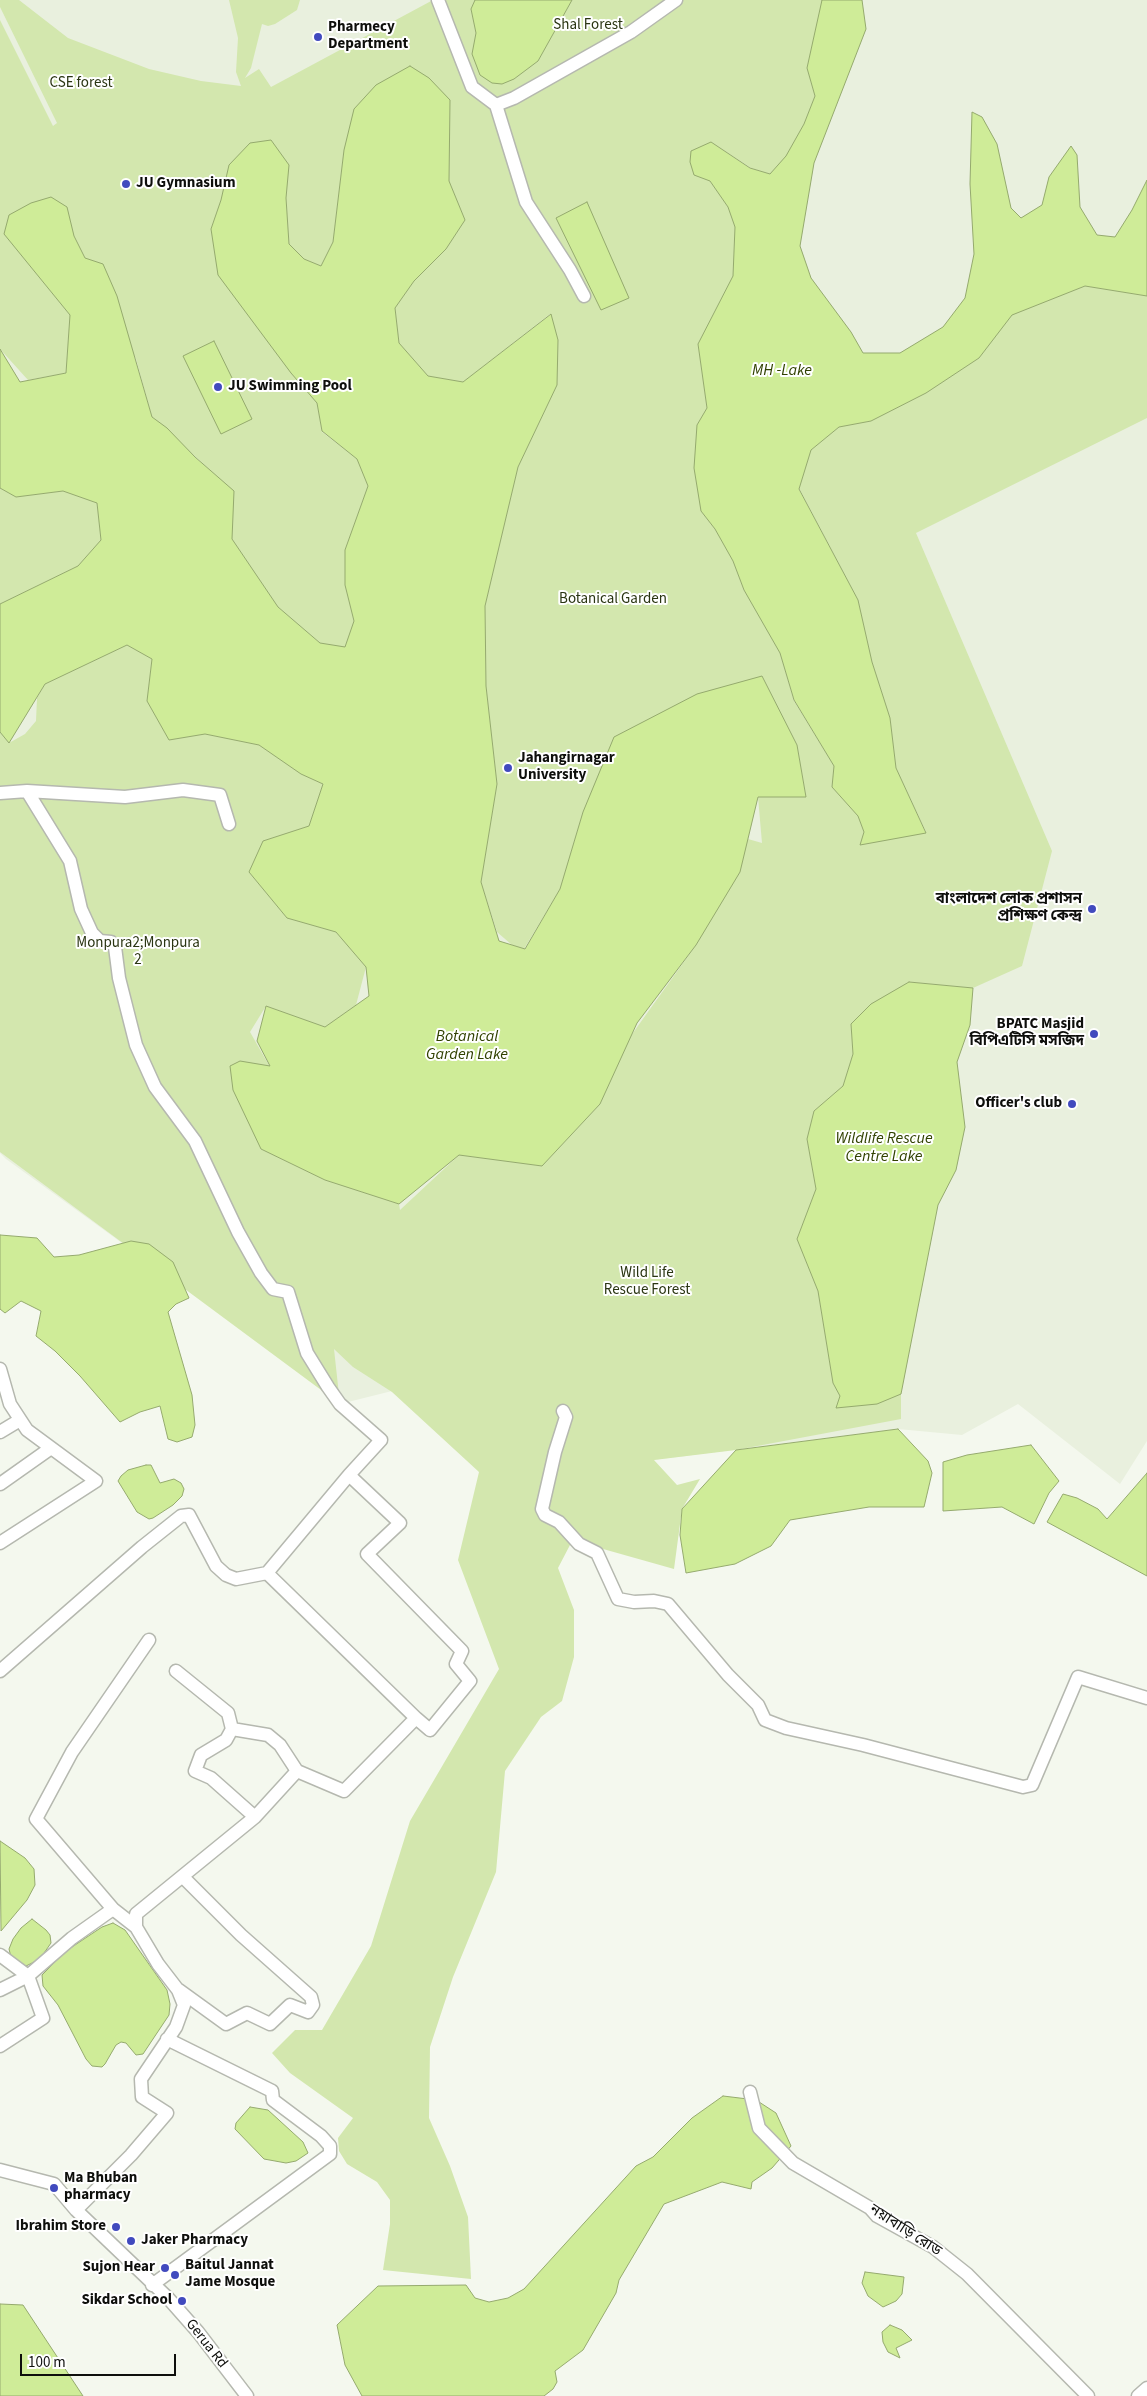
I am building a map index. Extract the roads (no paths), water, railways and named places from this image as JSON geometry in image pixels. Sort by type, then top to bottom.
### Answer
[{"type":"street","points":[[438,0],[472,87],[496,105],[526,202],[565,262],[584,296]]},
{"type":"street","points":[[496,105],[514,98],[631,32],[676,0]]},
{"type":"street","points":[[0,793],[27,791],[125,797],[183,790],[220,795],[229,824]]},
{"type":"street","points":[[0,1671],[107,1577],[181,1516],[189,1515],[216,1566],[226,1575],[236,1579],[267,1572],[381,1440],[340,1404],[328,1387],[307,1353],[288,1292],[273,1289],[261,1273],[238,1232],[196,1141],[156,1087],[136,1045],[119,978],[115,947],[111,942],[100,941],[92,934],[81,909],[70,862],[27,791]]},
{"type":"street","points":[[0,1369],[10,1404],[27,1430],[96,1480],[0,1542]]},
{"type":"street","points":[[563,1411],[566,1417],[555,1452],[542,1509],[546,1515],[559,1522],[579,1544],[597,1554],[618,1599],[634,1602],[654,1601],[668,1604],[728,1675],[758,1704],[765,1720],[786,1728],[1023,1787],[1032,1785],[1078,1678],[1147,1698]]},
{"type":"street","points":[[0,1432],[20,1420]]},
{"type":"street","points":[[0,1484],[51,1448]]},
{"type":"street","points":[[267,1572],[430,1730],[470,1681],[456,1664],[462,1651],[367,1554],[400,1524],[349,1475]]},
{"type":"street","points":[[76,2210],[131,2154],[167,2113],[142,2097],[141,2079],[176,2027],[184,2005],[178,1990],[158,1964],[136,1927],[113,1909],[36,1819],[72,1752],[149,1640]]},
{"type":"street","points":[[176,1671],[228,1713],[232,1729],[226,1740],[201,1755],[195,1771],[211,1778],[254,1818]]},
{"type":"street","points":[[232,1729],[268,1735],[280,1745],[297,1771],[344,1791],[416,1718]]},
{"type":"street","points":[[136,1927],[136,1914],[254,1818],[297,1771]]},
{"type":"street","points":[[178,1990],[226,2024],[247,2013],[270,2024],[290,2005],[308,2012],[313,2005],[311,1997],[241,1935],[183,1877]]},
{"type":"street","points":[[0,1990],[28,1976],[72,1938],[113,1909]]},
{"type":"street","points":[[0,1955],[28,1976],[43,2018],[0,2046]]},
{"type":"street","points":[[152,2285],[330,2154],[330,2146],[322,2136],[273,2100],[272,2091],[167,2039]]},
{"type":"street","name":"নয়াবাড়ি রোড","points":[[750,2092],[759,2128],[793,2163],[870,2208],[877,2216],[933,2247],[967,2274],[1088,2396]]},
{"type":"street","name":"Gerua Rd","points":[[0,2170],[54,2184],[76,2210],[126,2256],[152,2285],[168,2298],[198,2332],[247,2396]]},
{"type":"street","points":[[1138,2396],[1147,2388]]},
{"type":"water","points":[[475,0],[572,0],[538,61],[514,79],[502,84],[492,83],[480,75],[472,54],[476,33],[471,9]]},
{"type":"water","name":"MH -Lake","points":[[822,0],[862,0],[866,29],[814,163],[800,246],[811,278],[851,332],[863,353],[900,353],[943,327],[965,298],[974,254],[970,184],[972,112],[982,117],[997,144],[1011,208],[1021,218],[1042,205],[1049,177],[1071,146],[1077,155],[1080,207],[1097,235],[1115,237],[1132,210],[1147,180],[1147,296],[1085,286],[1012,315],[979,358],[926,393],[871,421],[839,427],[811,450],[799,489],[858,600],[872,662],[890,718],[896,768],[926,833],[860,845],[864,832],[858,816],[832,787],[834,766],[794,700],[780,653],[744,590],[733,561],[715,529],[701,511],[694,468],[697,425],[707,408],[698,344],[733,276],[735,227],[728,207],[710,181],[694,175],[690,162],[691,151],[711,142],[750,168],[770,174],[786,156],[804,124],[815,96],[807,68]]},
{"type":"water","name":"Botanical Garden Lake","points":[[410,66],[429,78],[450,100],[449,181],[465,220],[446,249],[414,281],[395,308],[399,343],[428,376],[463,382],[551,314],[558,340],[557,385],[518,467],[485,606],[486,686],[497,784],[481,882],[499,941],[525,949],[560,889],[583,812],[614,737],[697,694],[762,676],[797,745],[806,797],[758,797],[740,872],[696,945],[637,1023],[600,1104],[542,1166],[459,1155],[399,1204],[325,1180],[261,1149],[233,1090],[230,1066],[240,1061],[270,1066],[257,1041],[266,1006],[325,1027],[369,996],[366,967],[336,932],[287,918],[249,872],[263,841],[309,826],[323,784],[301,774],[259,745],[205,734],[169,740],[147,701],[152,659],[127,645],[45,684],[9,743],[0,732],[0,604],[78,566],[101,540],[97,503],[63,491],[16,497],[0,488],[0,349],[20,382],[66,373],[70,315],[4,234],[9,215],[31,203],[51,197],[67,207],[74,236],[85,258],[103,264],[117,296],[152,417],[167,428],[195,457],[234,491],[232,539],[278,607],[320,643],[345,647],[354,621],[345,585],[345,550],[368,486],[357,459],[322,431],[317,403],[291,373],[218,275],[211,229],[221,200],[229,165],[250,143],[271,140],[289,165],[286,198],[289,244],[304,259],[321,266],[333,242],[344,150],[354,109],[376,85]]},
{"type":"water","points":[[587,202],[629,298],[601,310],[556,218]]},
{"type":"water","name":"JU Swimming Pool","points":[[214,341],[252,419],[221,434],[183,356]]},
{"type":"water","name":"Wildlife Rescue Centre Lake","points":[[909,982],[973,988],[970,1025],[957,1062],[965,1127],[956,1170],[938,1205],[901,1394],[877,1404],[836,1408],[840,1396],[833,1383],[818,1291],[797,1239],[816,1189],[807,1139],[814,1111],[843,1086],[853,1054],[851,1024],[871,1004]]},
{"type":"water","points":[[0,1235],[37,1238],[54,1257],[79,1255],[131,1241],[149,1244],[173,1262],[189,1298],[176,1304],[168,1312],[192,1395],[195,1425],[192,1437],[177,1442],[168,1439],[160,1406],[140,1412],[120,1422],[80,1376],[55,1351],[36,1336],[41,1311],[21,1301],[5,1313],[0,1309]]},
{"type":"water","points":[[898,1429],[928,1461],[932,1473],[924,1507],[869,1507],[790,1520],[771,1546],[735,1564],[686,1573],[680,1535],[682,1509],[736,1450]]},
{"type":"water","points":[[1031,1445],[1059,1481],[1049,1493],[1034,1524],[1002,1507],[943,1511],[943,1462],[967,1455]]},
{"type":"water","points":[[151,1465],[160,1483],[174,1479],[181,1483],[184,1489],[182,1496],[173,1505],[149,1519],[137,1512],[118,1481],[128,1470]]},
{"type":"water","points":[[1147,1473],[1147,1576],[1047,1522],[1063,1494],[1077,1498],[1098,1509],[1107,1519]]},
{"type":"water","points":[[0,1841],[25,1858],[34,1869],[35,1885],[27,1900],[1,1931]]},
{"type":"water","points":[[32,1919],[50,1935],[51,1943],[42,1956],[34,1962],[26,1966],[17,1965],[11,1957],[9,1949],[21,1928]]},
{"type":"water","points":[[113,1923],[125,1930],[167,1990],[170,2004],[169,2015],[143,2054],[136,2055],[126,2043],[121,2042],[116,2045],[102,2067],[92,2066],[86,2059],[58,2005],[43,1986],[42,1975],[66,1951],[102,1927]]},
{"type":"water","points":[[723,2096],[756,2100],[776,2113],[791,2146],[772,2168],[752,2182],[751,2189],[722,2182],[664,2204],[619,2280],[616,2293],[583,2350],[555,2371],[557,2382],[553,2389],[544,2396],[362,2396],[345,2365],[337,2325],[378,2286],[466,2285],[475,2298],[489,2302],[508,2298],[524,2289],[636,2166],[653,2157],[692,2118]]},
{"type":"water","points":[[250,2107],[268,2110],[303,2142],[308,2153],[296,2161],[286,2163],[264,2159],[235,2129],[236,2123]]},
{"type":"water","points":[[865,2272],[904,2277],[902,2294],[896,2301],[883,2307],[868,2296],[862,2283]]},
{"type":"water","points":[[0,2304],[23,2305],[83,2396],[0,2396]]},
{"type":"water","points":[[890,2325],[902,2330],[912,2340],[896,2348],[900,2358],[888,2352],[883,2342],[882,2332]]},
{"type":"place","name":"Pharmecy Department","points":[[318,37]]},
{"type":"place","name":"JU Gymnasium","points":[[126,184]]},
{"type":"place","name":"JU Swimming Pool","points":[[218,387]]},
{"type":"place","name":"Jahangirnagar University","points":[[508,768]]},
{"type":"place","name":"বাংলাদেশ লোক প্রশাসন প্রশিক্ষণ কেন্দ্র","points":[[1092,909]]},
{"type":"place","name":"BPATC Masjid বিপিএটিসি মসজিদ","points":[[1094,1034]]},
{"type":"place","name":"Officer's club","points":[[1072,1104]]},
{"type":"place","name":"Ma Bhuban pharmacy","points":[[54,2188]]},
{"type":"place","name":"Ibrahim Store","points":[[116,2227]]},
{"type":"place","name":"Jaker Pharmacy","points":[[131,2241]]},
{"type":"place","name":"Sujon Hear","points":[[165,2268]]},
{"type":"place","name":"Baitul Jannat Jame Mosque","points":[[175,2275]]},
{"type":"place","name":"Sikdar School","points":[[182,2301]]},
{"type":"park label","name":"Shal Forest","points":[[588,26]]},
{"type":"park label","name":"CSE forest","points":[[81,84]]},
{"type":"park label","name":"Botanical Garden","points":[[613,600]]},
{"type":"park label","name":"Monpura2;Monpura 2","points":[[138,952]]},
{"type":"park label","name":"Wild Life Rescue Forest","points":[[647,1282]]}]
